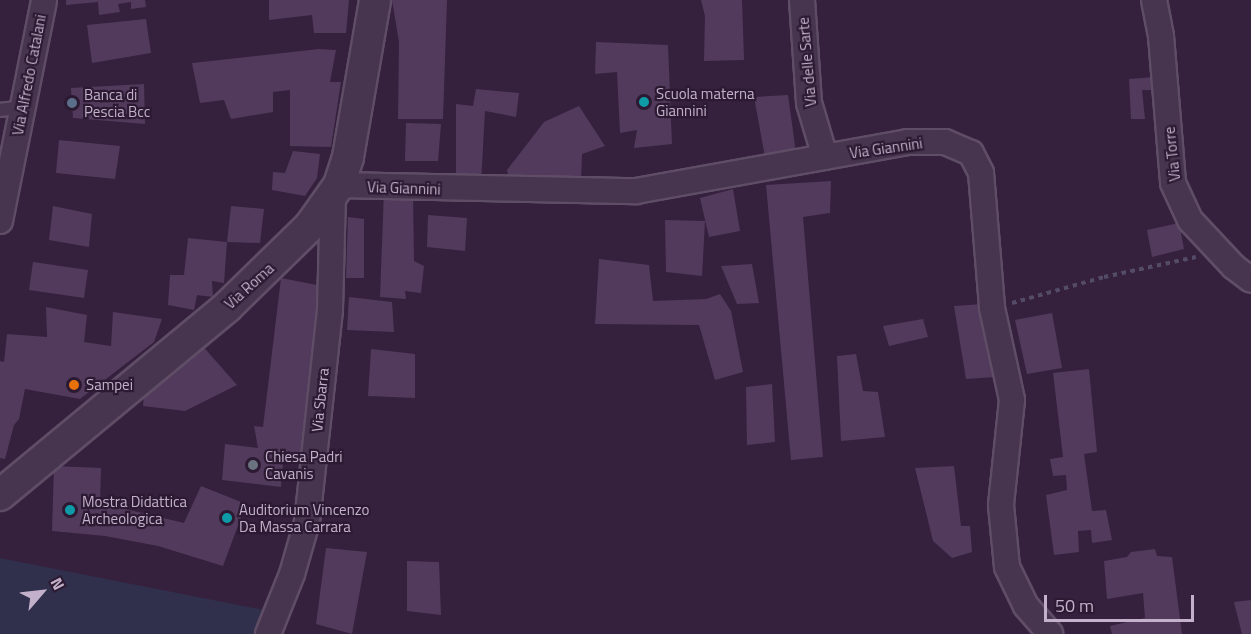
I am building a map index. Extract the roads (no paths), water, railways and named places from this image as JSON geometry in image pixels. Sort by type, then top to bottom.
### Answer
[{"type":"street","name":"Via Alfredo Catalani","points":[[0,221],[12,108],[44,0]]},
{"type":"street","name":"Via Roma","points":[[0,495],[251,285],[310,226],[336,191],[348,157],[375,0]]},
{"type":"street","name":"Via delle Sarte","points":[[802,0],[808,103],[825,157]]},
{"type":"street","name":"Via Torre","points":[[1154,0],[1161,36],[1173,183],[1190,220],[1234,267],[1251,280]]},
{"type":"street","name":"Via Giannini","points":[[336,191],[636,191],[907,142],[945,142],[971,153],[981,173],[991,302],[1012,400],[1001,505],[1007,567],[1026,606],[1050,634]]},
{"type":"street","name":"Via Sbarra","points":[[268,634],[292,574],[307,522],[330,300],[336,191]]},
{"type":"place","name":"Scuola materna Giannini","points":[[644,102]]},
{"type":"place","name":"Banca di Pescia Bcc","points":[[72,103]]},
{"type":"place","name":"Sampei","points":[[74,385]]},
{"type":"place","name":"Chiesa Padri Cavanis","points":[[253,465]]},
{"type":"place","name":"Mostra Didattica Archeologica","points":[[70,510]]},
{"type":"place","name":"Auditorium Vincenzo Da Massa Carrara","points":[[227,518]]}]
